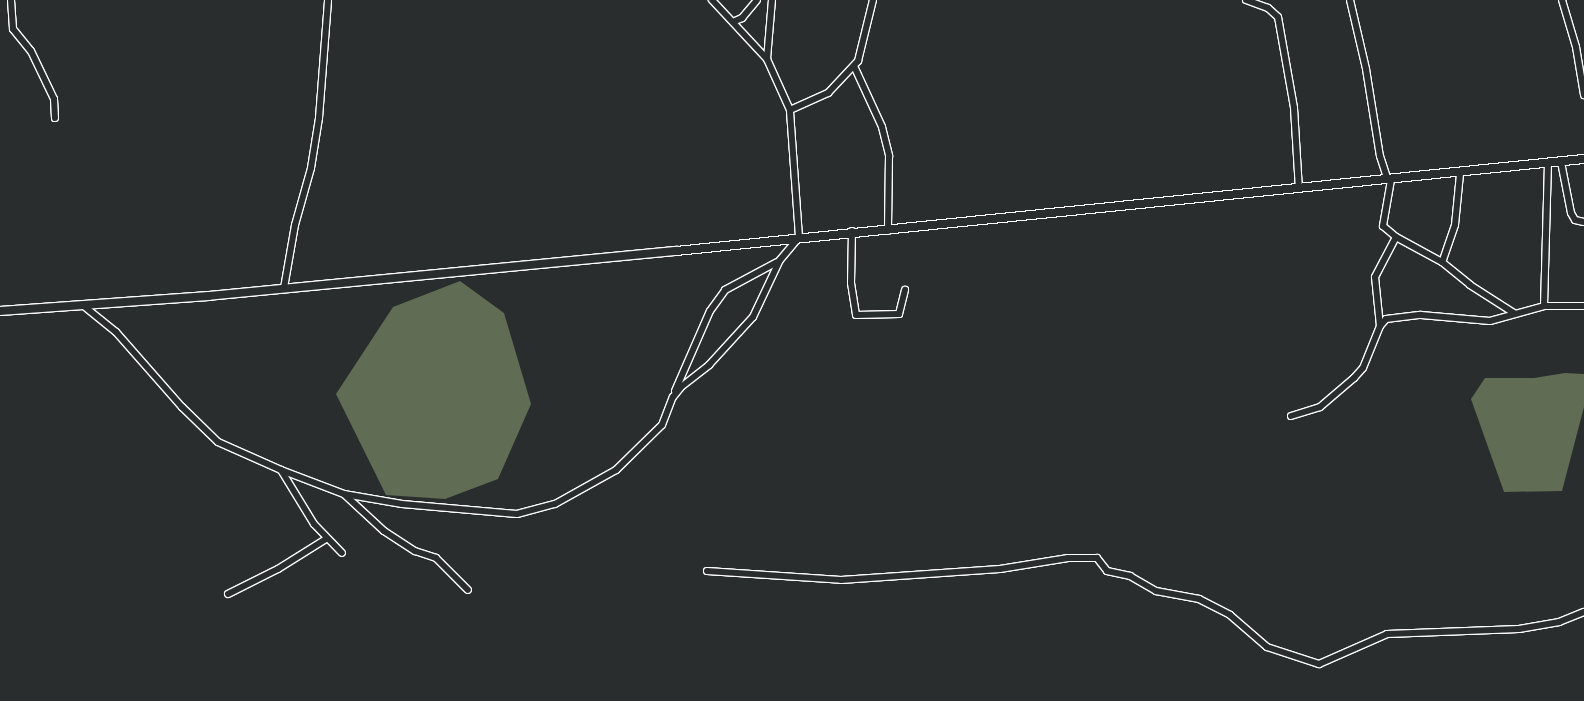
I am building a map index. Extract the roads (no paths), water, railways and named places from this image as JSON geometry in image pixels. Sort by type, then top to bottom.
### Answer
[{"type":"street","points":[[11,0],[13,29],[31,51],[54,99],[55,118]]},
{"type":"street","points":[[284,288],[295,225],[311,168],[319,118],[328,0]]},
{"type":"street","points":[[673,397],[709,365],[753,317],[780,260],[799,236],[790,110],[767,59],[735,21],[712,0]]},
{"type":"street","points":[[735,21],[742,18],[757,0]]},
{"type":"street","points":[[767,59],[772,0]]},
{"type":"street","points":[[790,110],[828,93],[858,61],[873,0]]},
{"type":"street","points":[[1246,0],[1268,8],[1278,17],[1294,108],[1299,189]]},
{"type":"street","points":[[1350,0],[1364,60],[1380,156],[1390,180],[1382,219],[1387,231],[1442,262],[1470,285],[1514,313]]},
{"type":"street","points":[[1562,0],[1576,47],[1584,95]]},
{"type":"street","points":[[854,66],[882,128],[890,156],[888,231]]},
{"type":"street","points":[[0,311],[85,307],[676,251],[799,236],[888,231],[1460,174],[1584,159]]},
{"type":"street","points":[[1561,162],[1571,213],[1575,220],[1584,222]]},
{"type":"street","points":[[1544,306],[1548,164]]},
{"type":"street","points":[[1442,262],[1454,225],[1460,174]]},
{"type":"street","points":[[852,232],[851,282],[856,315],[899,314],[906,290]]},
{"type":"street","points":[[1380,326],[1375,277],[1396,237]]},
{"type":"street","points":[[85,307],[116,332],[182,407],[218,442],[281,470],[344,494],[402,504],[509,514],[539,510],[616,470],[662,425],[710,311],[726,290],[780,260]]},
{"type":"street","points":[[1291,416],[1320,407],[1354,378],[1363,368],[1380,326],[1386,319],[1402,315],[1490,321],[1544,306],[1584,306]]},
{"type":"street","points":[[281,470],[326,539],[342,553]]},
{"type":"street","points":[[344,494],[384,531],[415,551],[436,558],[468,590]]},
{"type":"street","points":[[228,594],[278,569],[326,539]]},
{"type":"street","points":[[707,571],[841,580],[1000,569],[1068,558],[1097,558],[1107,570],[1130,576],[1156,591],[1199,599],[1230,615],[1267,647],[1319,664],[1387,634],[1519,629],[1559,622],[1584,612]]}]
